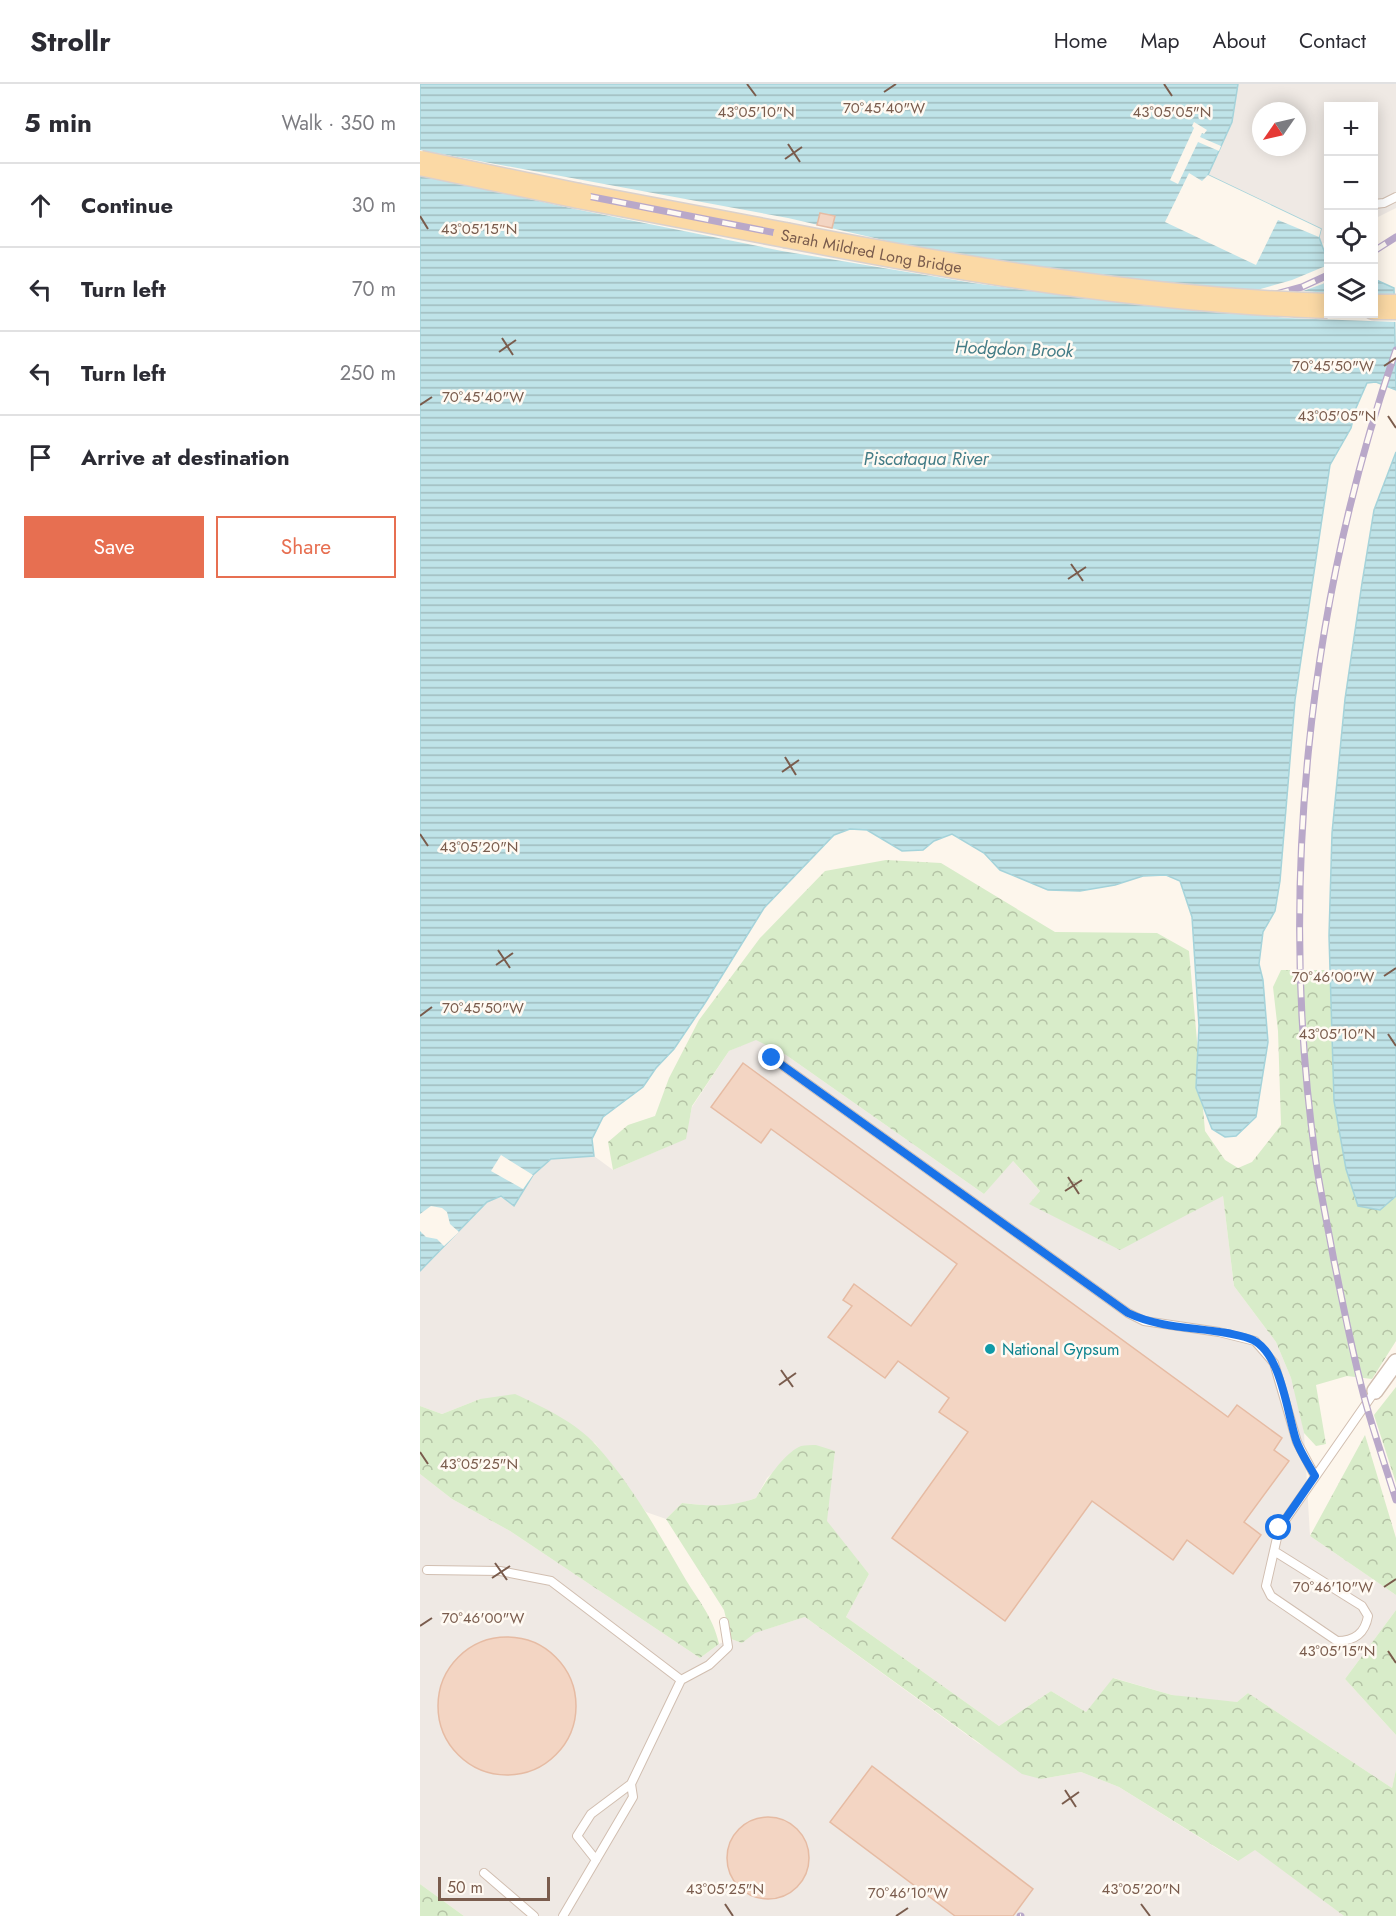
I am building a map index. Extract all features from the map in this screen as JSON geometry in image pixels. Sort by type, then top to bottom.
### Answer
[{"type":"main road","name":"Sarah Mildred Long Bridge","points":[[420,163],[906,259],[973,270],[1135,293],[1324,306]]},
{"type":"main road","points":[[1378,307],[1396,307]]},
{"type":"street","points":[[1375,1391],[1396,1362]]},
{"type":"lane","points":[[1378,204],[1396,197]]},
{"type":"lane","points":[[772,1058],[1128,1313],[1144,1321],[1229,1334],[1255,1341],[1266,1351],[1274,1364],[1297,1442],[1315,1476]]},
{"type":"lane","points":[[1274,1551],[1362,1606],[1368,1616],[1366,1626],[1360,1635],[1348,1641],[1337,1641],[1271,1596],[1266,1586],[1279,1528],[1375,1391]]},
{"type":"lane","points":[[427,1570],[500,1571],[551,1581],[681,1680]]},
{"type":"lane","points":[[596,1860],[577,1836],[591,1815],[631,1784],[681,1680],[708,1665],[728,1647],[724,1622]]},
{"type":"lane","points":[[563,1916],[633,1797],[631,1784]]},
{"type":"lane","points":[[484,1872],[534,1916]]},
{"type":"shaded area","points":[[1238,84],[1396,84],[1396,208],[1378,217],[1378,102],[1324,102],[1324,243],[1322,244],[1319,237],[1208,175],[1232,122]]},
{"type":"shaded area","name":"National Gypsum","points":[[756,1039],[786,1055],[984,1194],[1012,1160],[1040,1191],[1030,1203],[1223,1196],[1234,1286],[1276,1342],[1291,1378],[1298,1403],[1304,1433],[1310,1536],[1396,1595],[1396,1610],[1345,1679],[1396,1735],[1396,1770],[1392,1788],[1248,1693],[1237,1702],[1210,1701],[1172,1695],[1114,1678],[1086,1712],[1051,1691],[999,1726],[846,1617],[869,1574],[826,1521],[835,1451],[802,1446],[767,1478],[756,1498],[735,1505],[712,1506],[682,1503],[666,1519],[646,1512],[595,1443],[480,1399],[442,1414],[420,1406],[420,1271],[487,1202],[501,1196],[514,1206],[533,1175],[551,1159],[594,1156],[613,1170],[685,1139],[692,1107],[729,1051]]},
{"type":"shaded area","points":[[420,1474],[452,1499],[510,1531],[700,1658],[719,1644],[731,1639],[742,1643],[754,1633],[805,1617],[978,1743],[1041,1779],[1081,1772],[1119,1787],[1237,1861],[1255,1849],[1344,1916],[464,1916],[420,1884]]},
{"type":"green space","points":[[886,860],[941,863],[1055,932],[1157,933],[1189,951],[1205,1131],[1225,1160],[1238,1168],[1252,1162],[1281,1125],[1278,1031],[1273,987],[1281,970],[1331,970],[1334,1101],[1380,1210],[1396,1196],[1396,1341],[1372,1379],[1347,1376],[1316,1385],[1326,1444],[1316,1446],[1304,1433],[1291,1378],[1276,1342],[1234,1286],[1223,1196],[1120,1250],[1029,1204],[1040,1191],[1013,1161],[984,1194],[786,1055],[756,1040],[729,1051],[692,1106],[686,1139],[613,1170],[608,1142],[628,1125],[655,1116],[669,1078],[699,1020],[760,938],[825,871]]},
{"type":"green space","points":[[1396,1387],[1396,1483],[1374,1415]]},
{"type":"green space","points":[[515,1394],[579,1429],[609,1460],[643,1508],[704,1608],[719,1644],[700,1658],[510,1531],[452,1499],[420,1474],[420,1406],[442,1414],[480,1399]]},
{"type":"green space","points":[[1365,1435],[1396,1538],[1396,1595],[1310,1536]]},
{"type":"green space","points":[[816,1445],[835,1451],[827,1521],[869,1574],[846,1617],[999,1726],[1051,1691],[1086,1712],[1113,1678],[1172,1695],[1237,1702],[1248,1693],[1392,1788],[1396,1770],[1396,1916],[1344,1916],[1255,1850],[1238,1861],[1119,1787],[1081,1772],[1041,1779],[1022,1774],[805,1617],[755,1633],[742,1643],[731,1639],[724,1610],[666,1519],[682,1503],[719,1505],[756,1498],[770,1476],[788,1455],[801,1446]]},
{"type":"green space","points":[[1396,1610],[1396,1735],[1345,1679]]},
{"type":"green space","points":[[420,1884],[464,1916],[420,1916]]},
{"type":"water","name":"Piscataqua River","points":[[420,84],[1238,84],[1232,122],[1208,175],[1321,229],[1319,237],[1324,251],[1324,318],[1378,318],[1378,281],[1394,288],[1396,390],[1376,382],[1367,383],[1356,408],[1351,428],[1330,465],[1295,700],[1280,881],[1275,911],[1263,932],[1259,964],[1263,980],[1268,1042],[1256,1117],[1236,1136],[1225,1137],[1212,1129],[1196,1088],[1199,1026],[1192,917],[1180,881],[1166,875],[1143,876],[1115,885],[1080,891],[1048,890],[1000,870],[984,853],[952,834],[934,841],[923,850],[902,851],[867,830],[850,829],[834,835],[764,908],[674,1049],[656,1068],[643,1087],[603,1117],[592,1139],[594,1156],[551,1159],[533,1175],[514,1206],[501,1196],[487,1202],[420,1271]]},
{"type":"water","points":[[1396,452],[1396,1196],[1380,1210],[1358,1206],[1346,1169],[1334,1101],[1329,936],[1332,833],[1345,699],[1374,510]]},
{"type":"pier","points":[[1194,122],[1207,130],[1200,137],[1221,146],[1219,151],[1198,142],[1178,184],[1170,180],[1194,128],[1192,126]]},
{"type":"pier","points":[[420,150],[788,218],[948,255],[1160,282],[1257,290],[1292,280],[1324,267],[1324,283],[1303,291],[1324,293],[1324,318],[1378,318],[1378,311],[1396,296],[1396,322],[1288,318],[1106,301],[973,283],[782,251],[420,175]]},
{"type":"pier","points":[[1189,173],[1202,181],[1208,175],[1321,229],[1319,237],[1278,220],[1256,265],[1165,222]]},
{"type":"pier","points":[[501,1155],[533,1175],[523,1189],[491,1171]]},
{"type":"pier","points":[[431,1206],[442,1208],[447,1212],[450,1224],[459,1232],[444,1246],[437,1239],[426,1237],[420,1231],[420,1214]]},
{"type":"building","points":[[820,213],[835,216],[832,228],[817,225]]},
{"type":"building","name":"National Gypsum","points":[[743,1063],[1228,1417],[1237,1405],[1282,1438],[1274,1450],[1289,1461],[1244,1522],[1261,1535],[1233,1574],[1187,1540],[1173,1560],[1092,1501],[1005,1621],[892,1538],[968,1432],[939,1412],[949,1398],[898,1361],[885,1378],[828,1337],[852,1306],[843,1300],[854,1284],[911,1326],[957,1264],[771,1129],[761,1143],[711,1107]]},
{"type":"building","points":[[507,1637],[534,1642],[556,1657],[571,1679],[576,1706],[571,1733],[556,1755],[534,1770],[507,1775],[480,1770],[458,1755],[443,1733],[438,1706],[443,1679],[458,1657],[480,1642]]},
{"type":"building","points":[[872,1766],[1033,1889],[1013,1916],[955,1916],[830,1822]]},
{"type":"building","points":[[768,1817],[784,1821],[797,1829],[805,1842],[809,1858],[805,1874],[797,1887],[784,1895],[768,1899],[752,1895],[739,1887],[731,1874],[727,1858],[731,1842],[739,1829],[752,1821]]},
{"type":"railway","points":[[420,163],[908,259],[1136,293],[1234,299],[1261,298],[1302,287],[1324,277]]},
{"type":"railway","points":[[1378,248],[1396,237]]},
{"type":"railway","points":[[1396,350],[1365,448],[1341,547],[1322,649],[1308,751],[1301,855],[1300,958],[1305,1060],[1320,1187],[1357,1369],[1369,1416],[1396,1500]]},
{"type":"place","name":"National Gypsum","points":[[990,1349]]},
{"type":"route","points":[[772,1058],[1128,1313],[1144,1321],[1240,1336],[1255,1341],[1266,1351],[1274,1364],[1297,1442],[1315,1476],[1279,1528]]},
{"type":"water label","name":"Hodgdon Brook","points":[[1014,349]]}]
